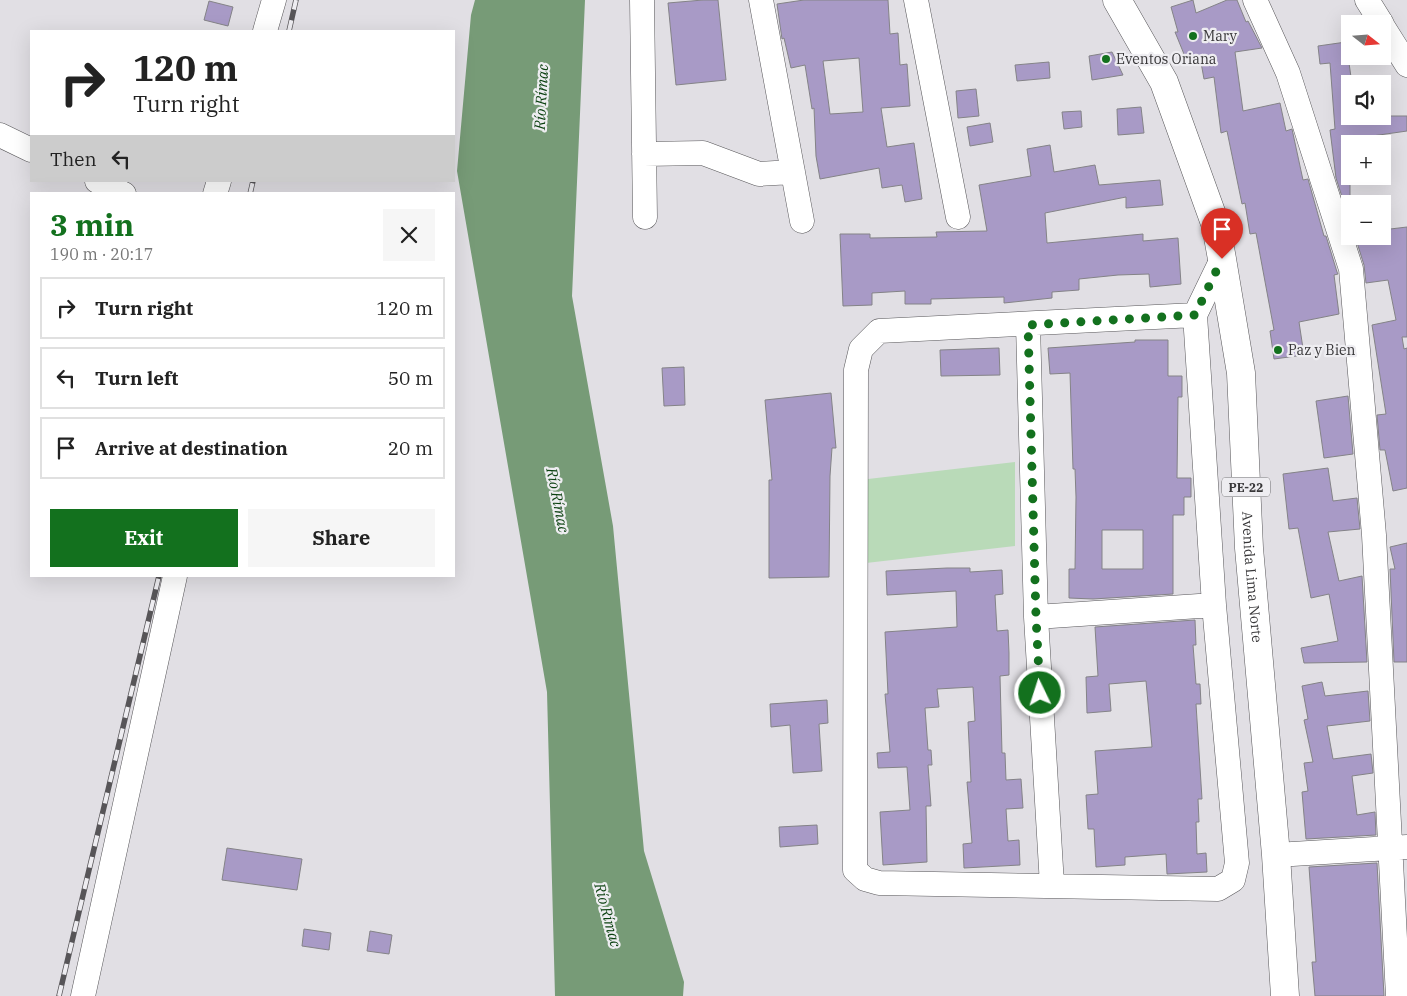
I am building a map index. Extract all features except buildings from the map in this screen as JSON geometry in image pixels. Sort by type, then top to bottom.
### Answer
[{"type":"highway","name":"Avenida Lima Norte","points":[[1117,0],[1164,82],[1216,226],[1222,259],[1241,374],[1249,548],[1276,855],[1285,996]]},
{"type":"street","points":[[265,30],[274,0]]},
{"type":"street","points":[[642,0],[645,218]]},
{"type":"street","points":[[761,0],[802,221]]},
{"type":"street","points":[[916,0],[958,217]]},
{"type":"street","points":[[1255,0],[1288,73],[1351,269],[1399,848],[1398,996]]},
{"type":"street","points":[[1367,0],[1376,15]]},
{"type":"street","points":[[1391,39],[1407,65]]},
{"type":"street","points":[[0,135],[30,150]]},
{"type":"street","points":[[644,154],[703,153],[759,174],[793,172]]},
{"type":"street","points":[[99,182],[120,192]]},
{"type":"street","points":[[1195,315],[880,332],[861,349],[856,370],[855,870],[865,879],[879,883],[1218,889],[1233,880],[1237,863],[1214,605],[1195,315],[1222,259]]},
{"type":"street","points":[[1028,325],[1036,617],[1052,885]]},
{"type":"street","points":[[83,996],[175,577]]},
{"type":"street","points":[[1036,617],[1214,605]]},
{"type":"street","points":[[1276,855],[1399,848]]},
{"type":"shaded area","points":[[1015,462],[1015,546],[866,563],[868,479]]},
{"type":"water","name":"Río Rímac","points":[[475,0],[585,0],[572,296],[613,526],[644,851],[684,982],[683,996],[555,996],[547,692],[457,171],[471,15]]},
{"type":"railway","points":[[289,30],[296,0]]},
{"type":"railway","points":[[250,192],[253,182]]},
{"type":"railway","points":[[59,996],[159,577]]},
{"type":"place","name":"Mary","points":[[1193,36]]},
{"type":"place","name":"Eventos Oriana","points":[[1106,59]]},
{"type":"place","name":"Paz y Bien","points":[[1278,350]]},
{"type":"route","points":[[1040,693],[1036,617],[1028,325],[1195,315],[1222,259]]}]
